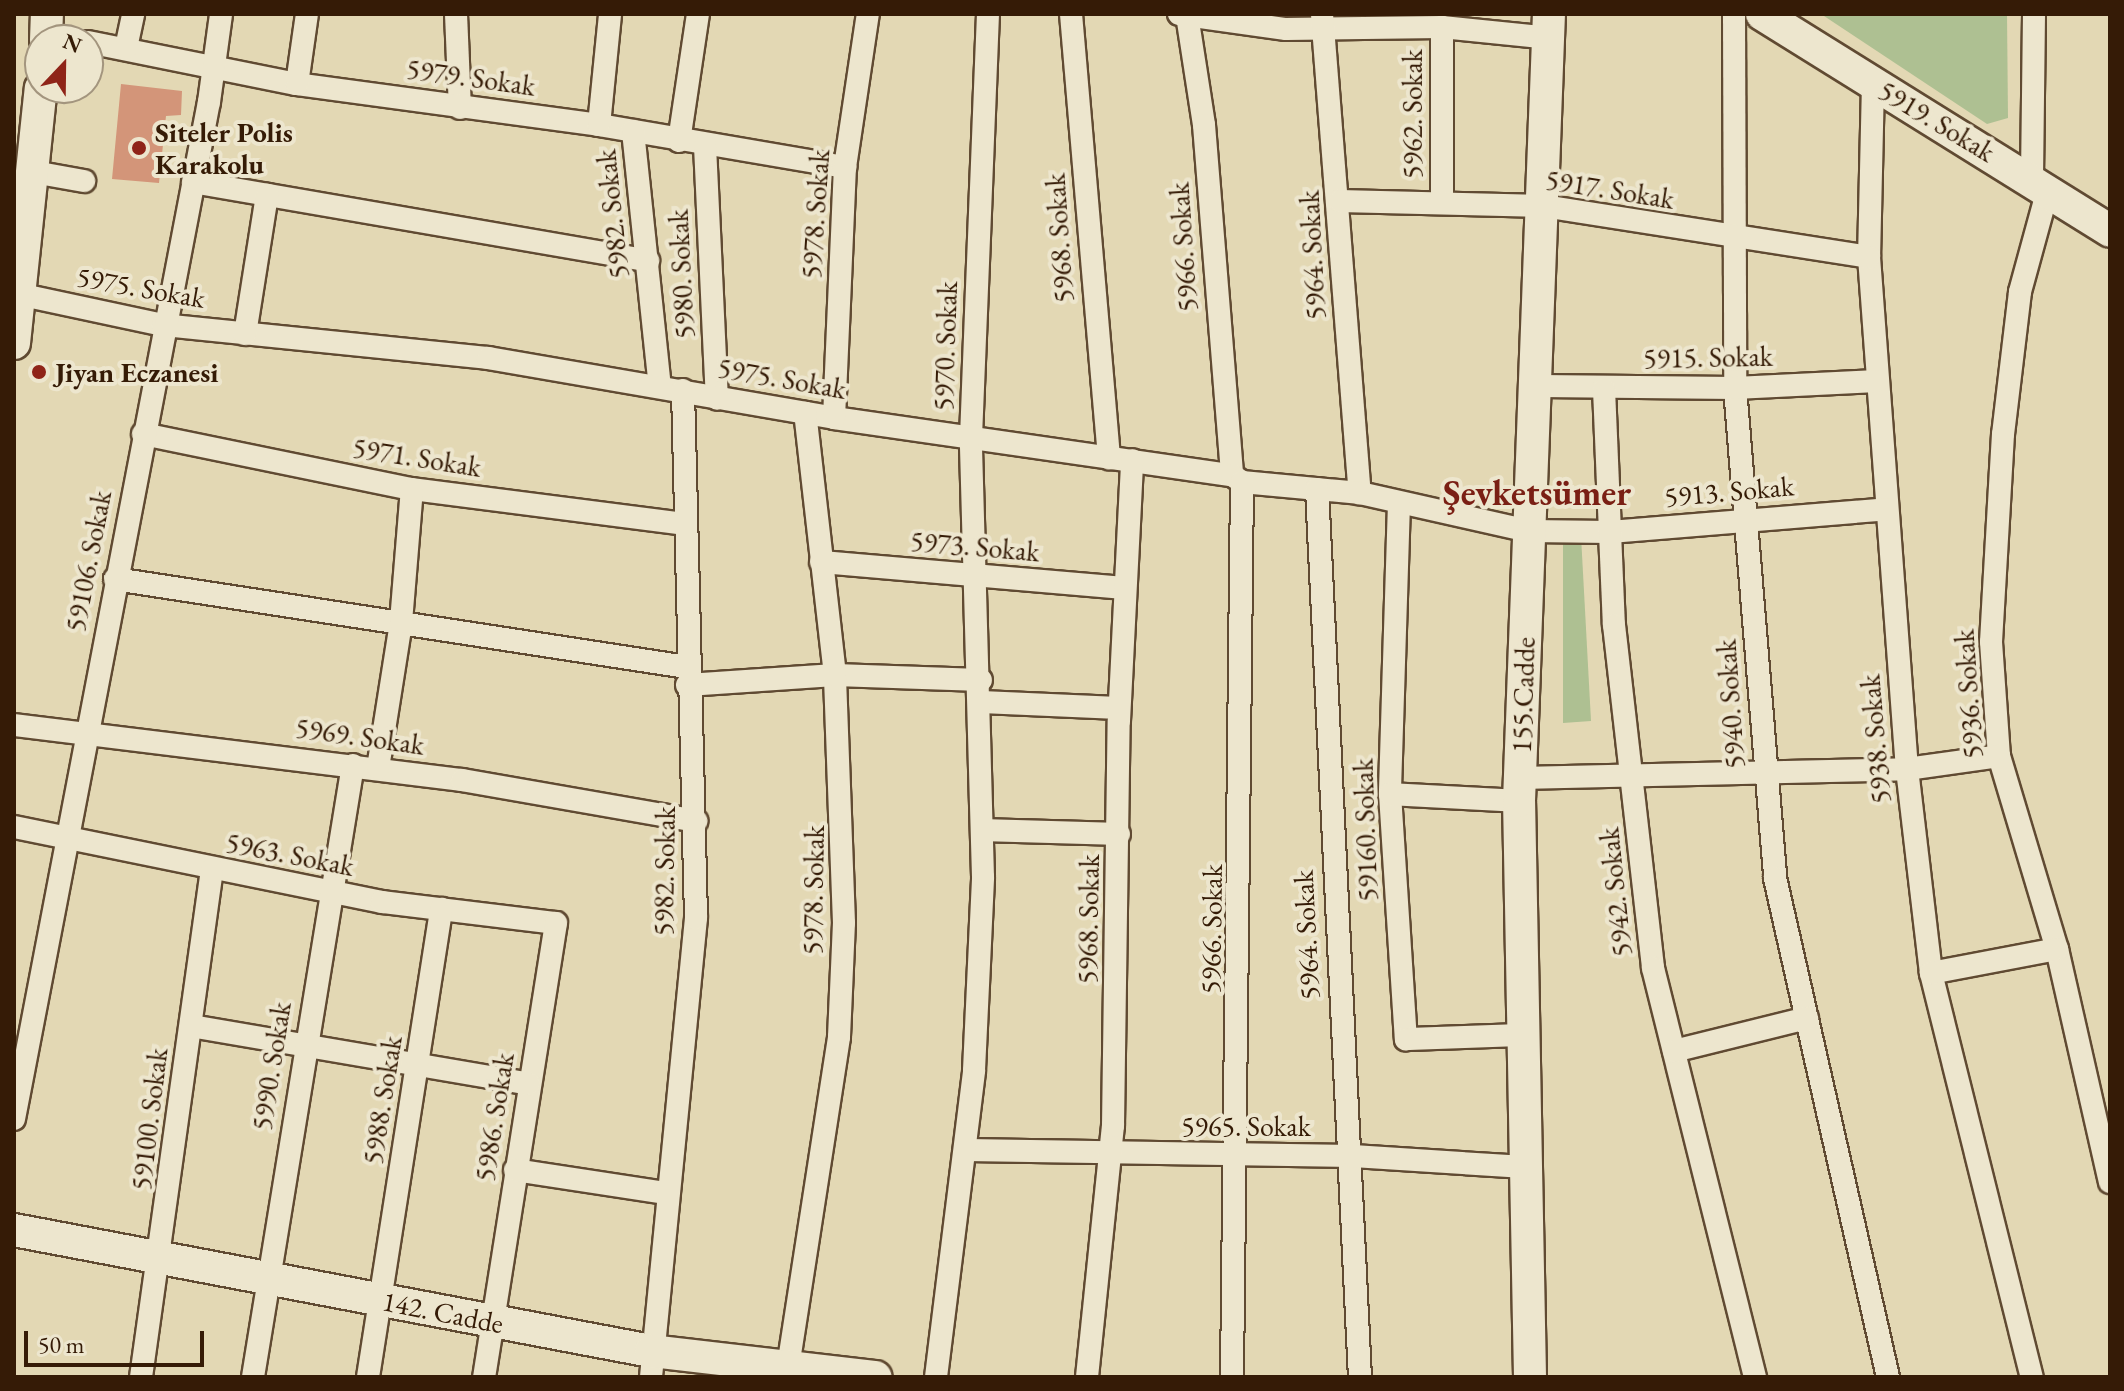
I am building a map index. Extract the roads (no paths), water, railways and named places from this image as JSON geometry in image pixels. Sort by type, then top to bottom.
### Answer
[{"type":"street","points":[[126,48],[133,14]]},
{"type":"street","name":"59106. Sokak","points":[[14,1119],[163,325],[193,182],[221,14]]},
{"type":"street","points":[[297,84],[307,14]]},
{"type":"street","points":[[456,14],[460,108]]},
{"type":"street","name":"5982. Sokak","points":[[599,125],[610,14]]},
{"type":"street","points":[[679,141],[698,14]]},
{"type":"street","name":"5978. Sokak","points":[[834,418],[845,167],[868,14]]},
{"type":"street","name":"5970. Sokak","points":[[936,1377],[966,1150],[983,830],[971,437],[988,14]]},
{"type":"street","name":"5968. Sokak","points":[[1071,14],[1120,459],[1125,588],[1119,708],[1119,834],[1110,1156],[1087,1377]]},
{"type":"street","name":"5940. Sokak","points":[[1734,14],[1735,388],[1775,878],[1888,1377]]},
{"type":"street","name":"5919. Sokak","points":[[1762,14],[2110,231]]},
{"type":"street","name":"5936. Sokak","points":[[2034,14],[2040,186],[2020,292],[2003,434],[1991,642],[1999,756],[2057,949],[2110,1182]]},
{"type":"street","points":[[1183,15],[1286,29],[1322,21],[1442,27],[1549,26]]},
{"type":"street","name":"5966. Sokak","points":[[1183,15],[1204,125],[1237,478],[1237,1157],[1232,1377]]},
{"type":"street","name":"5964. Sokak","points":[[1322,21],[1340,201],[1360,493]]},
{"type":"street","name":"155.Cadde","points":[[1530,1377],[1520,790],[1529,531],[1540,386],[1549,26]]},
{"type":"street","name":"5962. Sokak","points":[[1442,27],[1442,201]]},
{"type":"street","name":"5979. Sokak","points":[[104,45],[297,84],[599,125],[705,146],[845,167]]},
{"type":"street","name":"5938. Sokak","points":[[1873,83],[1869,257],[1877,381],[1907,769],[1931,973],[2032,1377]]},
{"type":"street","points":[[14,343],[23,295],[40,104]]},
{"type":"street","name":"5982. Sokak","points":[[633,131],[660,386]]},
{"type":"street","name":"5980. Sokak","points":[[705,146],[717,399]]},
{"type":"street","points":[[34,172],[84,181]]},
{"type":"street","points":[[193,182],[648,261]]},
{"type":"street","points":[[245,334],[267,195]]},
{"type":"street","name":"5917. Sokak","points":[[1340,201],[1442,201],[1544,206],[1733,240],[1869,257]]},
{"type":"street","name":"5975. Sokak","points":[[23,295],[163,325],[488,358],[834,418],[1237,478],[1360,493],[1529,531]]},
{"type":"street","name":"5915. Sokak","points":[[1540,386],[1735,388],[1877,381]]},
{"type":"street","name":"5942. Sokak","points":[[1604,389],[1610,532],[1653,968],[1755,1377]]},
{"type":"street","name":"5982. Sokak","points":[[651,1364],[665,1193],[688,1019],[696,821],[687,676],[683,390]]},
{"type":"street","name":"5978. Sokak","points":[[788,1367],[839,1037],[844,799],[835,675],[805,413]]},
{"type":"street","name":"5971. Sokak","points":[[143,434],[412,489],[685,524]]},
{"type":"street","points":[[378,768],[400,626],[412,489]]},
{"type":"street","name":"5964. Sokak","points":[[1317,489],[1339,995],[1353,1156],[1360,1377]]},
{"type":"street","name":"59160. Sokak","points":[[1399,503],[1390,794],[1406,1039],[1523,1035]]},
{"type":"street","name":"5913. Sokak","points":[[1529,531],[1610,532],[1887,509]]},
{"type":"street","name":"5973. Sokak","points":[[821,562],[977,578],[1125,588]]},
{"type":"street","points":[[115,579],[687,676],[835,675],[1119,708]]},
{"type":"street","name":"5969. Sokak","points":[[14,725],[87,730],[378,768],[696,821]]},
{"type":"street","points":[[1390,794],[1520,790],[1632,776],[1765,768],[1907,769],[1999,756]]},
{"type":"street","name":"5990. Sokak","points":[[253,1377],[328,892],[353,765]]},
{"type":"street","name":"5963. Sokak","points":[[14,827],[328,892],[556,923]]},
{"type":"street","points":[[983,830],[1119,834]]},
{"type":"street","name":"59100. Sokak","points":[[141,1377],[161,1258],[212,869]]},
{"type":"street","name":"5988. Sokak","points":[[368,1377],[441,909]]},
{"type":"street","name":"5986. Sokak","points":[[484,1377],[490,1321],[556,923]]},
{"type":"street","points":[[1931,973],[2057,949]]},
{"type":"street","points":[[1674,1051],[1807,1018]]},
{"type":"street","points":[[191,1026],[417,1068],[529,1084]]},
{"type":"street","name":"5965. Sokak","points":[[966,1150],[1110,1156],[1353,1156],[1525,1167]]},
{"type":"street","points":[[515,1170],[665,1193]]},
{"type":"street","name":"142. Cadde","points":[[14,1230],[490,1321],[651,1364],[788,1367],[875,1377]]},
{"type":"place","name":"Siteler Polis Karakolu","points":[[139,148]]},
{"type":"place","name":"Jiyan Eczanesi","points":[[39,372]]},
{"type":"district","name":"Şevketsümer","points":[[1537,493]]}]
